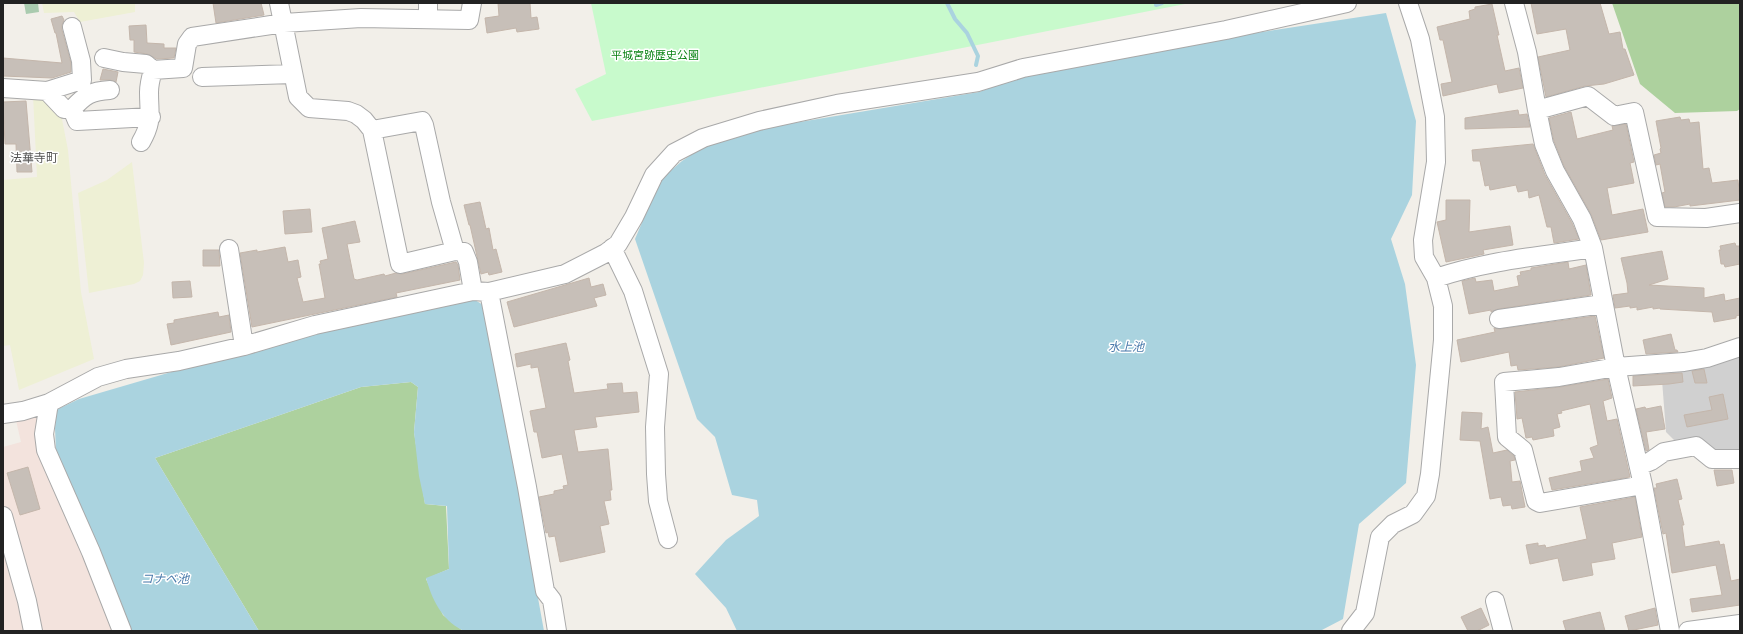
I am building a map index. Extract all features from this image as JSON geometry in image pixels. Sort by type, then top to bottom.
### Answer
[{"type":"street","points":[[279,3],[298,98],[309,108],[348,111],[356,114],[364,120],[372,130],[400,264],[455,251],[464,252],[481,292],[527,487],[545,591],[552,600],[557,631]]},
{"type":"street","points":[[104,58],[123,62],[146,64],[153,70],[183,68],[187,44],[192,37],[361,10],[428,11],[469,20],[472,3]]},
{"type":"street","points":[[3,414],[23,411],[49,403],[98,377],[119,371],[179,362],[244,346],[315,325],[565,274],[618,244],[634,217],[654,175],[674,153],[703,138],[759,121],[837,104],[978,82],[1023,68],[1226,30],[1347,3]]},
{"type":"street","points":[[1351,631],[1365,613],[1380,537],[1393,524],[1413,514],[1426,496],[1430,474],[1443,340],[1443,306],[1436,278],[1424,257],[1423,240],[1436,162],[1435,117],[1420,39],[1408,3]]},
{"type":"street","points":[[1514,3],[1527,52],[1537,110],[1550,159],[1582,219],[1597,267],[1616,366],[1643,485],[1670,631]]},
{"type":"street","points":[[3,88],[47,91],[82,80],[81,61],[72,27]]},
{"type":"street","points":[[141,142],[147,131],[151,117],[149,91],[153,70]]},
{"type":"street","points":[[202,77],[293,74]]},
{"type":"street","points":[[68,109],[81,98],[95,91],[110,90]]},
{"type":"street","points":[[47,91],[68,109],[77,121],[151,117]]},
{"type":"street","points":[[1537,110],[1588,96],[1614,116],[1634,112],[1657,217],[1706,218],[1740,213]]},
{"type":"street","points":[[372,130],[422,121],[441,202],[455,251]]},
{"type":"street","points":[[612,248],[633,291],[659,374],[655,427],[656,474],[658,501],[668,539]]},
{"type":"street","points":[[1436,278],[1458,271],[1502,261],[1592,248]]},
{"type":"street","points":[[229,249],[244,346]]},
{"type":"street","points":[[1499,319],[1603,304]]},
{"type":"street","points":[[1643,485],[1540,503],[1536,501],[1523,450],[1507,437],[1504,382],[1559,377],[1616,366],[1684,362],[1707,358],[1740,347]]},
{"type":"street","points":[[49,403],[44,434],[46,450],[91,552],[122,631]]},
{"type":"street","points":[[1639,466],[1652,461],[1664,452],[1696,446],[1712,459],[1740,459]]},
{"type":"street","points":[[3,516],[9,564],[33,631]]},
{"type":"street","points":[[1495,601],[1503,631]]},
{"type":"street","points":[[1688,631],[1740,624]]},
{"type":"shaded area","points":[[1740,352],[1740,453],[1735,455],[1678,444],[1666,432],[1661,367]]},
{"type":"shaded area","points":[[38,409],[118,631],[3,631],[3,447],[21,442],[15,416]]},
{"type":"green space","points":[[24,3],[38,3],[39,12],[26,14]]},
{"type":"green space","points":[[42,3],[135,3],[135,12],[80,22],[74,12],[44,13]]},
{"type":"green space","name":"平城宮跡歴史公園","points":[[591,3],[1190,3],[592,121],[575,89],[606,74]]},
{"type":"green space","points":[[1612,3],[1740,3],[1740,109],[1737,111],[1675,113],[1640,84]]},
{"type":"green space","points":[[33,95],[49,101],[61,114],[68,150],[81,292],[94,359],[19,390],[10,345],[3,346],[3,180],[37,177]]},
{"type":"green space","points":[[132,162],[144,263],[143,275],[140,281],[134,284],[89,293],[78,193],[107,180]]},
{"type":"green space","points":[[411,382],[418,387],[414,432],[425,504],[446,506],[449,569],[426,579],[443,615],[463,631],[259,631],[155,458],[361,387]]},
{"type":"water","name":"水上池","points":[[1386,13],[1416,121],[1412,195],[1391,239],[1405,284],[1416,365],[1406,483],[1359,524],[1343,619],[1320,631],[737,631],[726,608],[695,574],[726,540],[759,516],[757,500],[732,495],[715,437],[697,419],[635,239],[660,180],[682,161],[706,145],[776,126],[979,92],[1023,76],[1229,37]]},
{"type":"water","name":"コナベ池","points":[[468,296],[485,306],[544,631],[487,632],[462,630],[448,620],[434,601],[426,578],[449,569],[447,506],[425,504],[419,476],[414,432],[418,387],[411,382],[361,387],[155,458],[259,631],[129,631],[56,452],[56,410],[79,399],[243,351]]},
{"type":"building","points":[[213,3],[261,3],[264,15],[216,23]]},
{"type":"building","points":[[498,3],[530,3],[531,18],[537,17],[539,29],[517,32],[516,28],[487,33],[485,18],[499,16]]},
{"type":"building","points":[[1531,3],[1600,3],[1609,34],[1620,32],[1623,49],[1625,49],[1634,75],[1604,84],[1585,86],[1546,97],[1538,57],[1570,50],[1566,29],[1537,34]]},
{"type":"building","points":[[1492,4],[1505,71],[1519,68],[1523,88],[1499,93],[1497,84],[1443,96],[1441,84],[1452,82],[1443,40],[1440,40],[1437,27],[1470,19],[1469,11],[1475,9],[1475,7]]},
{"type":"building","points":[[62,16],[64,20],[62,30],[71,63],[71,72],[52,78],[3,76],[3,58],[62,63],[56,33],[51,19]]},
{"type":"building","points":[[146,25],[147,43],[164,44],[164,48],[176,48],[174,58],[157,59],[147,54],[134,52],[134,40],[130,40],[129,26]]},
{"type":"building","points":[[103,69],[118,72],[116,82],[110,80],[100,80]]},
{"type":"building","points":[[26,101],[32,172],[17,172],[16,144],[5,144],[3,102]]},
{"type":"building","points":[[1518,110],[1519,115],[1527,114],[1530,127],[1465,129],[1465,118]]},
{"type":"building","points":[[1571,112],[1577,139],[1613,130],[1612,126],[1626,124],[1634,162],[1630,163],[1634,183],[1607,188],[1612,215],[1643,209],[1648,232],[1601,240],[1591,214],[1564,166],[1554,141],[1549,118]]},
{"type":"building","points":[[1680,117],[1681,120],[1689,119],[1690,123],[1699,122],[1703,169],[1709,168],[1712,183],[1738,180],[1740,200],[1690,206],[1690,204],[1665,207],[1662,193],[1665,192],[1660,164],[1656,165],[1654,155],[1661,153],[1656,121]]},
{"type":"building","points":[[1533,144],[1545,175],[1572,223],[1579,239],[1554,243],[1551,227],[1547,227],[1539,195],[1529,198],[1528,190],[1518,192],[1516,185],[1490,190],[1489,185],[1485,186],[1480,161],[1473,161],[1472,150]]},
{"type":"building","points":[[1446,200],[1470,200],[1469,232],[1510,226],[1513,245],[1483,250],[1484,254],[1446,262],[1437,222],[1446,220]]},
{"type":"building","points":[[480,202],[486,229],[489,228],[493,250],[496,249],[502,272],[489,275],[488,272],[481,274],[464,205]]},
{"type":"building","points":[[310,209],[312,232],[285,234],[283,211]]},
{"type":"building","points":[[355,221],[360,242],[347,244],[354,279],[357,280],[384,274],[385,276],[396,273],[402,274],[456,262],[458,265],[460,280],[396,293],[397,297],[252,327],[240,253],[257,250],[257,252],[285,247],[288,262],[298,260],[301,277],[297,278],[303,302],[325,298],[319,264],[321,264],[320,261],[328,259],[322,228]]},
{"type":"building","points":[[1735,243],[1736,246],[1740,246],[1740,264],[1725,267],[1724,264],[1721,264],[1719,250],[1721,250],[1720,246]]},
{"type":"building","points":[[203,250],[219,250],[220,266],[203,266]]},
{"type":"building","points":[[1662,251],[1668,279],[1649,285],[1704,288],[1704,298],[1724,294],[1725,301],[1740,298],[1740,315],[1736,316],[1736,318],[1714,322],[1712,312],[1660,308],[1653,309],[1653,307],[1637,310],[1637,307],[1630,308],[1630,306],[1615,308],[1613,295],[1628,293],[1621,258]]},
{"type":"building","points":[[1568,262],[1569,269],[1586,265],[1591,295],[1498,309],[1491,312],[1491,310],[1469,314],[1462,281],[1475,278],[1476,282],[1492,280],[1494,291],[1519,286],[1517,276],[1521,275],[1520,272],[1531,270],[1531,268]]},
{"type":"building","points":[[589,278],[591,287],[603,284],[606,295],[594,298],[597,306],[514,327],[507,302]]},
{"type":"building","points":[[190,281],[192,297],[173,298],[172,282]]},
{"type":"building","points":[[218,312],[219,317],[229,315],[231,332],[171,345],[167,324],[174,323],[174,320]]},
{"type":"building","points":[[1595,316],[1604,358],[1558,367],[1518,370],[1517,365],[1511,366],[1509,352],[1461,362],[1457,340],[1495,332],[1494,328],[1500,329]]},
{"type":"building","points":[[1671,334],[1675,350],[1678,352],[1646,354],[1643,340]]},
{"type":"building","points":[[566,343],[570,360],[568,361],[574,393],[608,389],[607,384],[622,383],[623,393],[637,392],[639,412],[595,417],[597,427],[574,430],[578,452],[608,449],[612,490],[610,490],[611,500],[604,501],[609,524],[600,526],[605,552],[560,562],[555,536],[549,537],[548,532],[546,533],[539,497],[554,494],[554,491],[564,489],[563,486],[568,485],[562,454],[542,458],[537,432],[534,432],[530,411],[546,408],[538,367],[531,368],[531,364],[517,367],[515,354]]},
{"type":"building","points":[[1704,369],[1707,383],[1695,383],[1692,371]]},
{"type":"building","points":[[1682,373],[1683,382],[1633,386],[1633,376]]},
{"type":"building","points":[[1608,379],[1612,398],[1603,401],[1607,421],[1617,419],[1630,477],[1552,490],[1549,478],[1582,471],[1580,461],[1594,458],[1590,448],[1598,445],[1590,404],[1561,411],[1562,413],[1557,414],[1560,427],[1553,429],[1554,436],[1533,440],[1532,437],[1526,438],[1522,418],[1517,419],[1515,392],[1560,387]]},
{"type":"building","points":[[1723,394],[1728,419],[1687,427],[1684,415],[1712,410],[1709,397]]},
{"type":"building","points":[[1661,406],[1665,429],[1646,432],[1649,450],[1646,451],[1636,409]]},
{"type":"building","points":[[1462,412],[1482,413],[1481,429],[1488,427],[1493,453],[1507,450],[1514,456],[1515,460],[1510,461],[1512,482],[1520,481],[1525,507],[1512,509],[1511,505],[1503,506],[1501,497],[1490,499],[1480,441],[1460,440]]},
{"type":"building","points":[[28,467],[40,509],[20,515],[7,473]]},
{"type":"building","points":[[1714,470],[1732,470],[1734,483],[1717,486]]},
{"type":"building","points":[[1677,479],[1682,499],[1678,500],[1684,525],[1682,525],[1685,547],[1719,541],[1720,545],[1724,544],[1731,581],[1740,579],[1740,605],[1692,612],[1690,599],[1722,595],[1716,565],[1672,573],[1666,533],[1663,534],[1654,488],[1657,488],[1656,484]]},
{"type":"building","points":[[1635,497],[1642,537],[1612,543],[1615,559],[1591,563],[1593,575],[1563,581],[1558,558],[1530,564],[1526,545],[1538,543],[1538,546],[1545,545],[1546,548],[1587,539],[1580,507]]},
{"type":"building","points":[[1481,608],[1489,625],[1477,631],[1468,631],[1461,617]]},
{"type":"building","points":[[1655,608],[1658,625],[1629,631],[1625,616]]},
{"type":"building","points":[[1600,612],[1605,631],[1566,631],[1563,621]]},
{"type":"waterway","points":[[947,3],[955,19],[967,33],[978,56],[976,65]]},
{"type":"waterway","points":[[1156,3],[1156,5],[1162,3]]},
{"type":"district","name":"法華寺町","points":[[34,157]]}]
